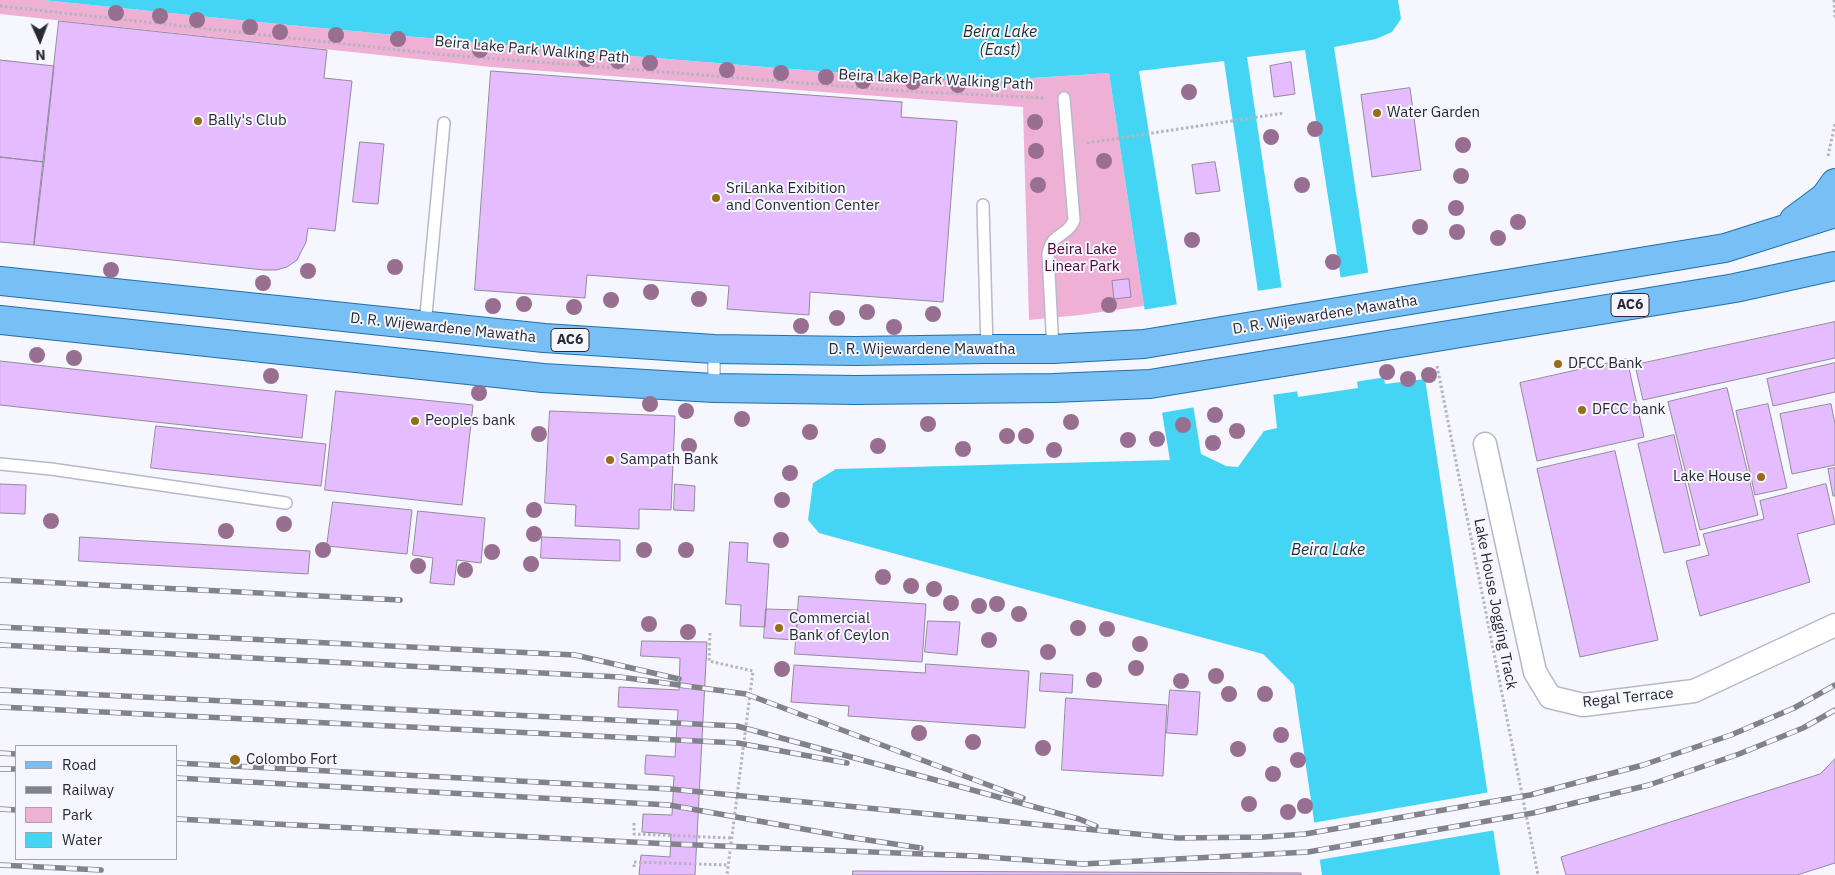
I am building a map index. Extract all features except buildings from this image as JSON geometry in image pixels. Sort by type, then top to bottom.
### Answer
[{"type":"main road","points":[[1776,232],[1825,197],[1835,183]]},
{"type":"main road","name":"D. R. Wijewardene Mawatha","points":[[0,281],[544,338],[714,349],[1053,348],[1144,344],[1725,248],[1835,213]]},
{"type":"main road","name":"AC6","points":[[0,320],[542,378],[714,388],[856,390],[1053,388],[1150,384],[1734,288],[1835,266]]},
{"type":"street","name":"Regal Terrace","points":[[1485,444],[1535,672],[1550,698],[1583,705],[1694,691],[1835,625]]},
{"type":"lane","points":[[1053,348],[1048,254],[1050,244],[1056,237],[1071,228],[1074,220],[1064,98]]},
{"type":"lane","points":[[425,326],[444,123]]},
{"type":"lane","points":[[983,205],[987,349]]},
{"type":"lane","points":[[714,349],[714,388]]},
{"type":"lane","points":[[0,464],[286,503]]},
{"type":"path","points":[[1834,0],[1835,18]]},
{"type":"path","name":"Beira Lake Park Walking Path","points":[[0,6],[446,54],[884,89],[1030,98],[1064,98]]},
{"type":"path","points":[[1069,146],[1284,113]]},
{"type":"path","name":"Lake House Jogging Track","points":[[1427,337],[1538,875]]},
{"type":"path","points":[[710,632],[709,661],[753,671],[727,875]]},
{"type":"path","points":[[634,823],[634,834],[731,838]]},
{"type":"path","points":[[634,867],[634,862],[728,865]]},
{"type":"green space","name":"Beira Lake Linear Park","points":[[0,0],[43,0],[530,47],[896,77],[1018,85],[1032,78],[1109,73],[1144,306],[1029,320],[1023,107],[491,67],[0,14]]},
{"type":"water","points":[[43,0],[1398,0],[1401,19],[1392,32],[1376,39],[1334,47],[1385,384],[1425,379],[1500,875],[1322,875],[1294,685],[1263,654],[819,533],[808,520],[813,483],[836,469],[1170,460],[1144,306],[1109,73],[1032,78],[1018,85],[652,58]],"holes":[[[1305,50],[1358,388],[1298,397],[1247,57]],[[1224,61],[1277,428],[1264,431],[1238,467],[1226,466],[1201,454],[1139,71]]]},
{"type":"pier","points":[[1371,272],[1386,377],[1355,382],[1338,278]]},
{"type":"pier","points":[[1284,287],[1300,391],[1271,395],[1256,291]]},
{"type":"pier","points":[[1179,304],[1196,407],[1160,413],[1142,310]]},
{"type":"pier","points":[[1490,792],[1496,830],[1318,860],[1312,823]]},
{"type":"railway","points":[[0,580],[400,600]]},
{"type":"railway","points":[[0,627],[575,655],[679,679]]},
{"type":"railway","points":[[0,645],[620,677],[746,694],[1023,798]]},
{"type":"railway","points":[[178,763],[670,789],[1178,838],[1264,837],[1305,834],[1530,795],[1643,765],[1731,735],[1794,708],[1835,685]]},
{"type":"railway","points":[[0,690],[737,726],[1079,819],[1096,826]]},
{"type":"railway","points":[[0,707],[738,743],[847,763]]},
{"type":"railway","points":[[178,819],[671,844],[973,856],[1083,864],[1308,852],[1533,813],[1649,785],[1739,754],[1803,728],[1835,710]]},
{"type":"railway","points":[[0,753],[15,754]]},
{"type":"railway","points":[[0,769],[15,769]]},
{"type":"railway","points":[[178,778],[669,805],[921,848]]},
{"type":"railway","points":[[0,809],[15,810]]},
{"type":"railway","points":[[0,865],[101,870]]},
{"type":"place","name":"Water Garden","points":[[1377,113]]},
{"type":"place","name":"Bally's Club","points":[[198,121]]},
{"type":"place","name":"SriLanka Exibition and Convention Center","points":[[716,198]]},
{"type":"place","name":"DFCC Bank","points":[[1558,364]]},
{"type":"place","name":"DFCC bank","points":[[1582,410]]},
{"type":"place","name":"Peoples bank","points":[[415,421]]},
{"type":"place","name":"Sampath Bank","points":[[610,460]]},
{"type":"place","name":"Lake House","points":[[1761,477]]},
{"type":"place","name":"Commercial Bank of Ceylon","points":[[779,628]]},
{"type":"place","name":"Colombo Fort","points":[[235,760]]},
{"type":"water label","name":"Beira Lake (East)","points":[[1000,41]]},
{"type":"water label","name":"Beira Lake","points":[[1328,550]]}]
